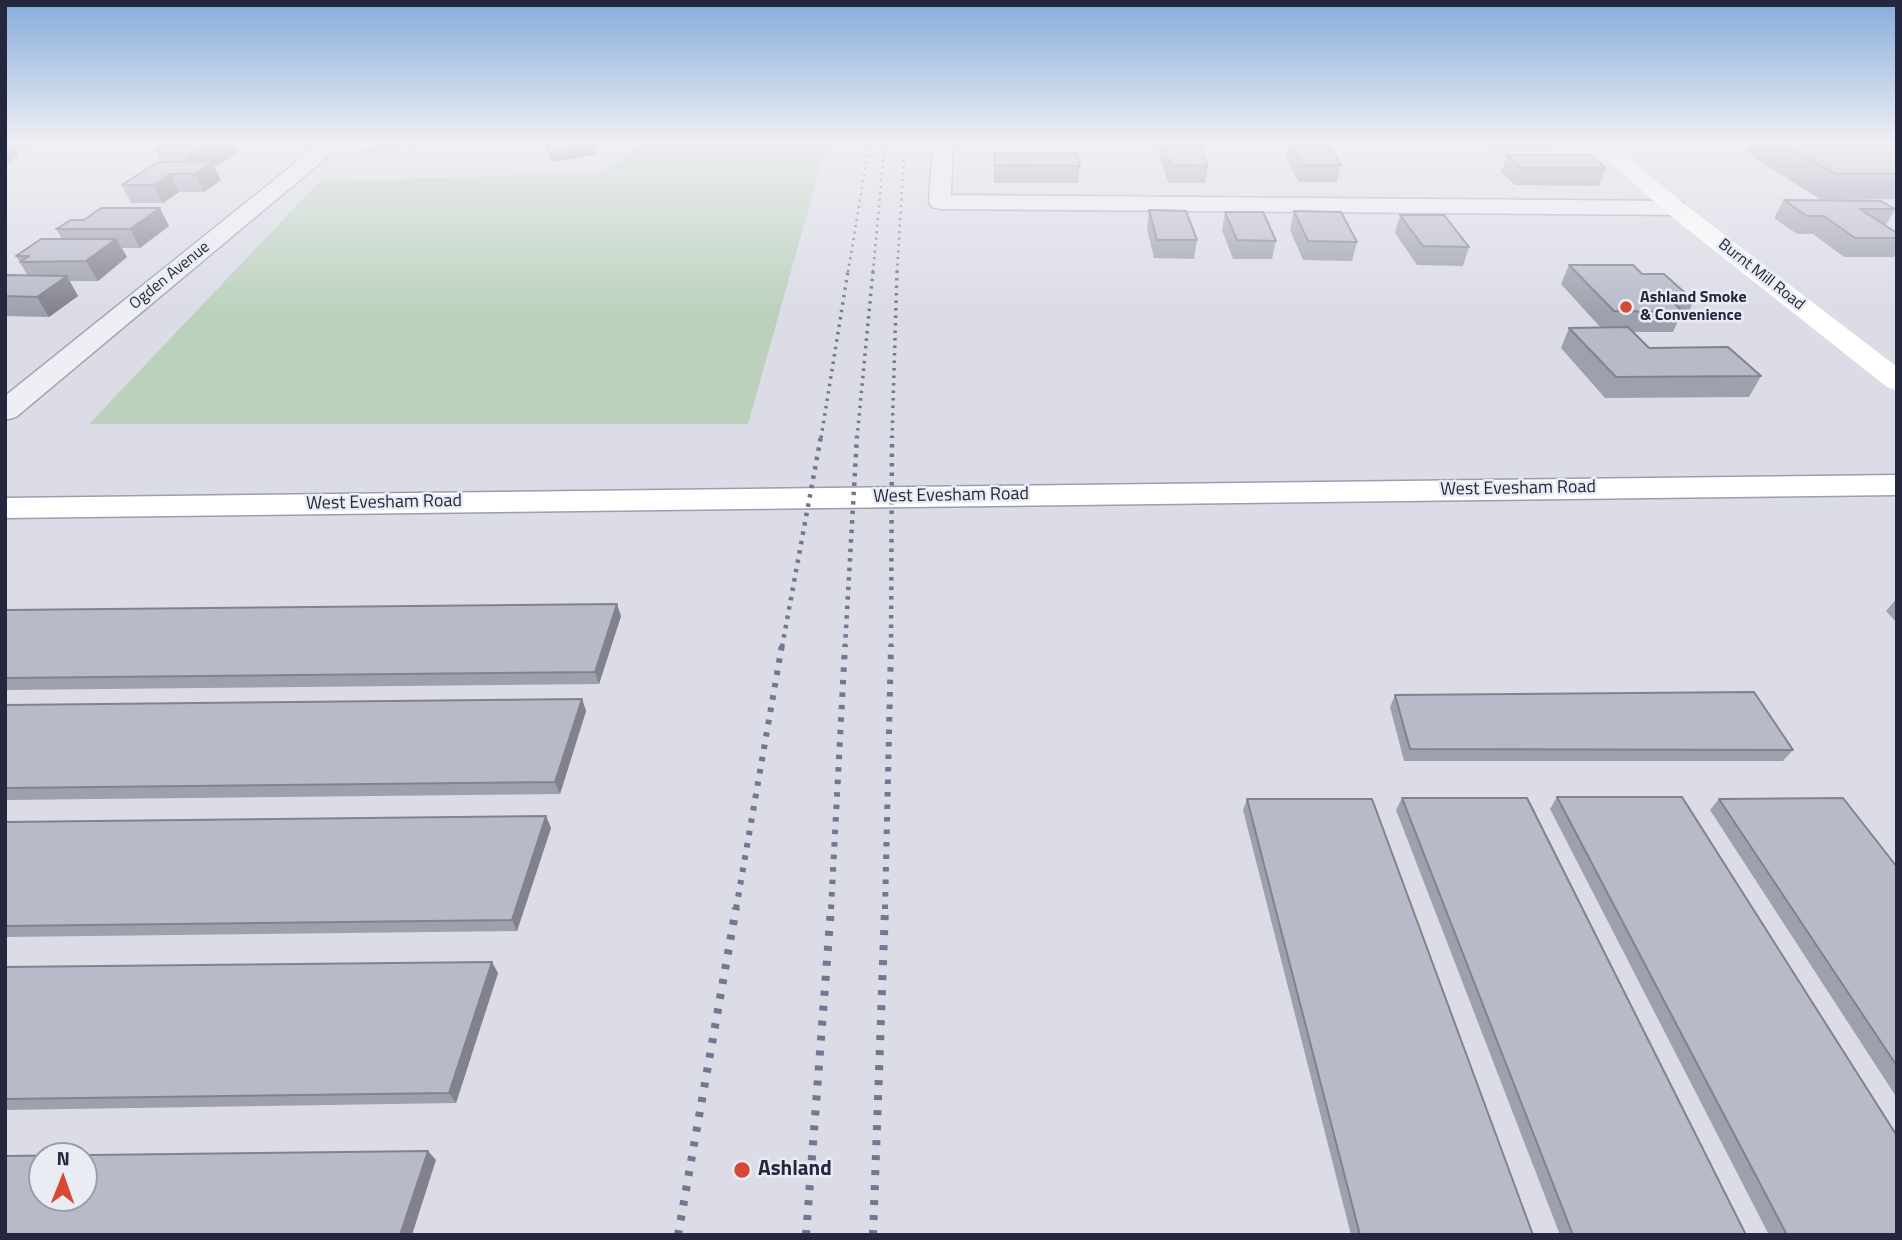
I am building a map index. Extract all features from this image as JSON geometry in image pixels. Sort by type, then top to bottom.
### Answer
[{"type":"main road","name":"Burnt Mill Road","points":[[1663,198],[1897,382]]},
{"type":"main road","name":"West Evesham Road","points":[[5,508],[1897,485]]},
{"type":"street","name":"Ogden Avenue","points":[[5,411],[264,198]]},
{"type":"street","points":[[940,198],[940,202],[1675,208]]},
{"type":"green space","points":[[304,198],[812,198],[748,424],[89,424]]},
{"type":"building","points":[[1784,200],[1881,201],[1895,209],[1860,209],[1897,233],[1897,238],[1855,238],[1824,216],[1807,216]]},
{"type":"building","points":[[101,208],[160,208],[130,229],[56,229],[71,220],[84,220]]},
{"type":"building","points":[[1149,210],[1186,211],[1197,240],[1157,240]]},
{"type":"building","points":[[1294,211],[1341,212],[1357,242],[1308,241]]},
{"type":"building","points":[[1225,212],[1263,212],[1276,241],[1237,240]]},
{"type":"building","points":[[1400,215],[1444,215],[1469,247],[1423,246]]},
{"type":"building","points":[[41,239],[116,239],[86,261],[20,262],[29,256],[16,256]]},
{"type":"building","points":[[1569,265],[1633,265],[1642,274],[1664,274],[1694,301],[1672,301],[1683,312],[1614,311]]},
{"type":"building","points":[[5,275],[67,276],[37,297],[5,296]]},
{"type":"building","points":[[1628,327],[1649,348],[1728,347],[1761,376],[1616,377],[1569,328]]},
{"type":"building","points":[[617,604],[595,672],[5,678],[5,610]]},
{"type":"building","points":[[1754,692],[1793,750],[1410,749],[1395,695]]},
{"type":"building","points":[[582,699],[555,782],[5,788],[5,705]]},
{"type":"building","points":[[1557,797],[1682,797],[1897,1136],[1897,1235],[1787,1235]]},
{"type":"building","points":[[1402,798],[1527,798],[1746,1235],[1573,1235]]},
{"type":"building","points":[[1843,798],[1897,867],[1897,1066],[1719,799]]},
{"type":"building","points":[[1247,799],[1372,799],[1533,1235],[1360,1235]]},
{"type":"building","points":[[546,816],[512,920],[5,926],[5,822]]},
{"type":"building","points":[[492,962],[449,1093],[5,1099],[5,967]]},
{"type":"building","points":[[428,1151],[400,1235],[5,1235],[5,1156],[28,1156],[28,1212],[98,1212],[98,1155]]},
{"type":"railway","points":[[848,272],[860,198]]},
{"type":"railway","points":[[873,272],[880,198]]},
{"type":"railway","points":[[897,272],[901,198]]},
{"type":"railway","points":[[821,438],[848,271]]},
{"type":"railway","points":[[857,438],[873,271]]},
{"type":"railway","points":[[892,438],[897,271]]},
{"type":"railway","points":[[782,647],[821,436]]},
{"type":"railway","points":[[845,647],[857,436]]},
{"type":"railway","points":[[891,647],[892,436]]},
{"type":"railway","points":[[736,909],[782,645]]},
{"type":"railway","points":[[831,909],[845,645]]},
{"type":"railway","points":[[885,909],[891,645]]},
{"type":"railway","points":[[678,1235],[736,908]]},
{"type":"railway","points":[[806,1235],[831,908]]},
{"type":"railway","points":[[873,1235],[885,908]]},
{"type":"place","name":"Ashland Smoke & Convenience","points":[[1626,307]]},
{"type":"place","name":"Ashland","points":[[742,1170]]}]
